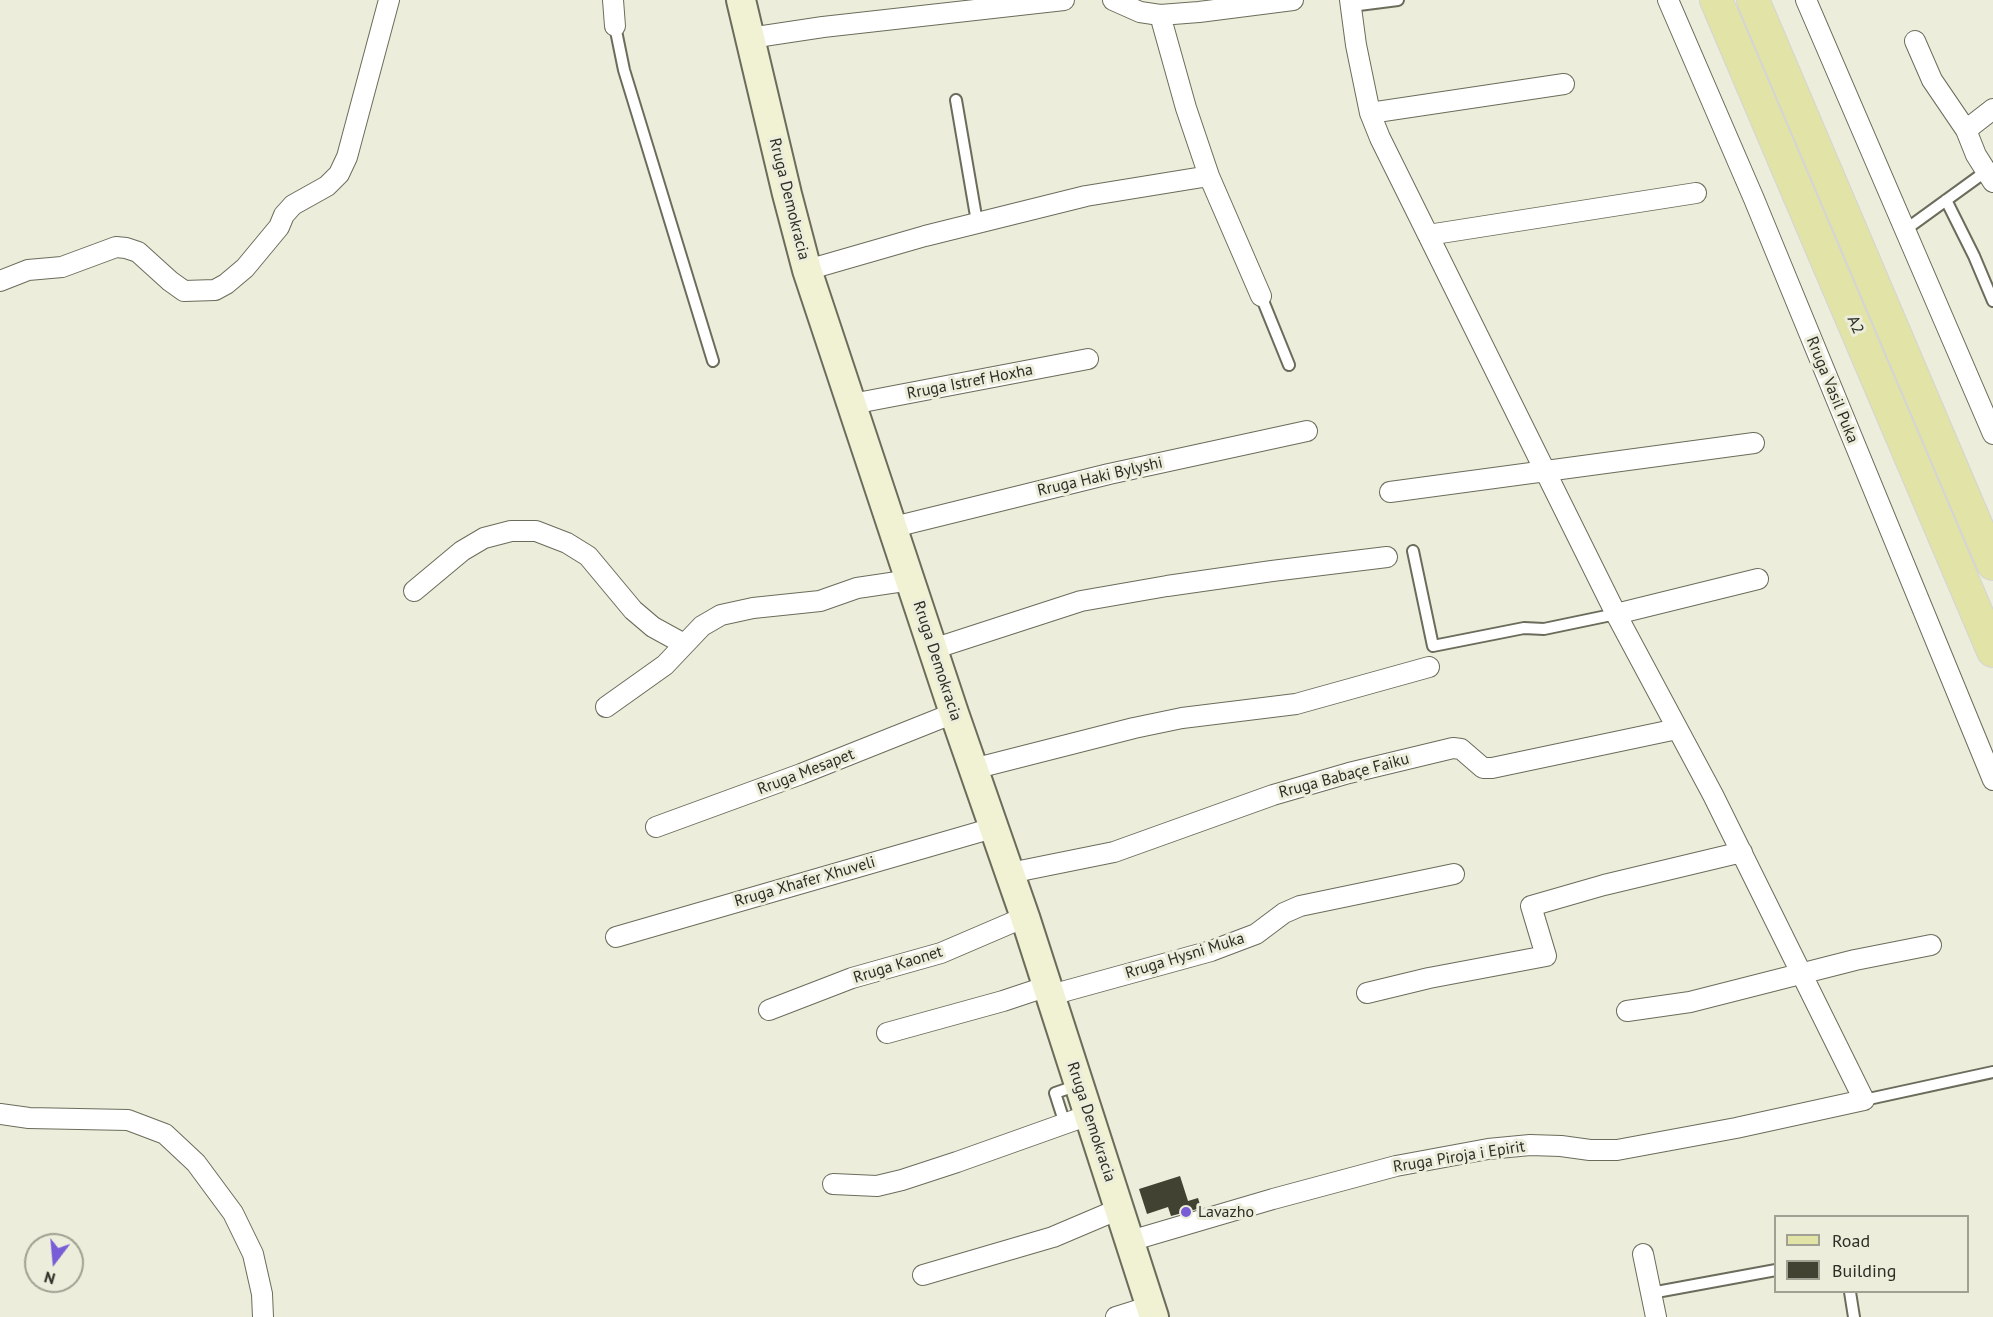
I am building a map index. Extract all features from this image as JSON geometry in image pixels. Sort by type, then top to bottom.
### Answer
[{"type":"main road","name":"Rruga Demokracia","points":[[741,0],[807,270],[1049,991],[1078,1085],[1077,1119],[1119,1209],[1152,1311]]},
{"type":"main road","name":"A2","points":[[1716,0],[1993,651]]},
{"type":"main road","name":"A2","points":[[1753,0],[1993,564]]},
{"type":"street","points":[[0,281],[28,270],[62,267],[116,247],[138,252],[184,291],[215,290],[226,284],[245,268],[293,205],[327,186],[339,174],[347,157],[389,0]]},
{"type":"street","points":[[613,0],[615,26]]},
{"type":"street","points":[[750,38],[824,27],[1064,0]]},
{"type":"street","points":[[1113,0],[1140,12],[1160,15],[1293,0]]},
{"type":"street","name":"Rruga Vasil Puka","points":[[1668,0],[1754,199],[1993,780]]},
{"type":"street","points":[[1806,0],[1993,434]]},
{"type":"street","points":[[1350,3],[1370,113],[1380,138],[1616,614],[1742,852],[1864,1100]]},
{"type":"street","points":[[1160,15],[1186,108],[1209,176],[1261,296]]},
{"type":"street","points":[[1915,41],[1932,80],[1966,130],[1989,177]]},
{"type":"street","points":[[1370,113],[1564,84]]},
{"type":"street","points":[[1966,130],[1993,109]]},
{"type":"street","points":[[807,270],[977,222],[1086,196],[1209,176]]},
{"type":"street","points":[[1428,235],[1696,193]]},
{"type":"street","name":"Rruga Istref Hoxha","points":[[852,404],[1088,359]]},
{"type":"street","name":"Rruga Haki Bylyshi","points":[[894,527],[1109,474],[1307,431]]},
{"type":"street","points":[[1390,492],[1754,444]]},
{"type":"street","points":[[414,591],[462,551],[484,538],[511,531],[536,531],[567,543],[588,555],[633,610],[653,627],[684,644]]},
{"type":"street","points":[[933,649],[1081,602],[1237,576],[1387,557]]},
{"type":"street","points":[[1616,614],[1758,579]]},
{"type":"street","points":[[606,707],[665,665],[702,626],[721,615],[753,608],[820,601],[857,588],[911,580]]},
{"type":"street","points":[[973,769],[1182,718],[1296,704],[1429,667]]},
{"type":"street","name":"Rruga Mesapet","points":[[656,827],[801,774],[954,713]]},
{"type":"street","name":"Rruga Babaçe Faiku","points":[[1010,873],[1114,852],[1273,795],[1454,748],[1461,749],[1482,768],[1492,768],[1677,729]]},
{"type":"street","name":"Rruga Xhafer Xhuveli","points":[[616,937],[993,828]]},
{"type":"street","points":[[1366,993],[1429,978],[1546,956],[1531,906],[1604,885],[1742,852]]},
{"type":"street","name":"Rruga Hysni Muka","points":[[887,1033],[1003,1001],[1211,951],[1256,934],[1284,913],[1300,906],[1454,874]]},
{"type":"street","name":"Rruga Kaonet","points":[[769,1010],[863,975],[941,953],[1025,917]]},
{"type":"street","points":[[1627,1011],[1690,1002],[1931,945]]},
{"type":"street","name":"Rruga Piroja i Epirit","points":[[1130,1241],[1396,1166],[1488,1149],[1530,1145],[1617,1150],[1736,1128],[1864,1100]]},
{"type":"street","points":[[0,1114],[29,1118],[128,1120],[165,1134],[196,1163],[233,1213],[253,1254],[262,1294],[263,1317]]},
{"type":"street","points":[[833,1184],[877,1186],[902,1180],[1077,1119]]},
{"type":"street","points":[[923,1275],[1053,1237],[1119,1209]]},
{"type":"street","points":[[1644,1254],[1656,1317]]},
{"type":"street","points":[[1116,1317],[1152,1311]]},
{"type":"lane","points":[[1350,3],[1398,0]]},
{"type":"lane","points":[[615,26],[624,70],[713,360]]},
{"type":"lane","points":[[956,100],[977,222]]},
{"type":"lane","points":[[1905,230],[1946,200],[1989,177]]},
{"type":"lane","points":[[1946,200],[1993,301]]},
{"type":"lane","points":[[1261,296],[1289,365]]},
{"type":"lane","points":[[1413,551],[1433,646],[1524,628],[1544,629],[1616,614]]},
{"type":"lane","points":[[1864,1100],[1993,1072]]},
{"type":"lane","points":[[1651,1293],[1774,1270]]},
{"type":"lane","points":[[1850,1293],[1854,1317]]},
{"type":"building","points":[[1180,1176],[1188,1201],[1198,1198],[1201,1208],[1171,1216],[1168,1207],[1147,1214],[1139,1189]]},
{"type":"place","name":"Lavazho","points":[[1186,1212]]}]
